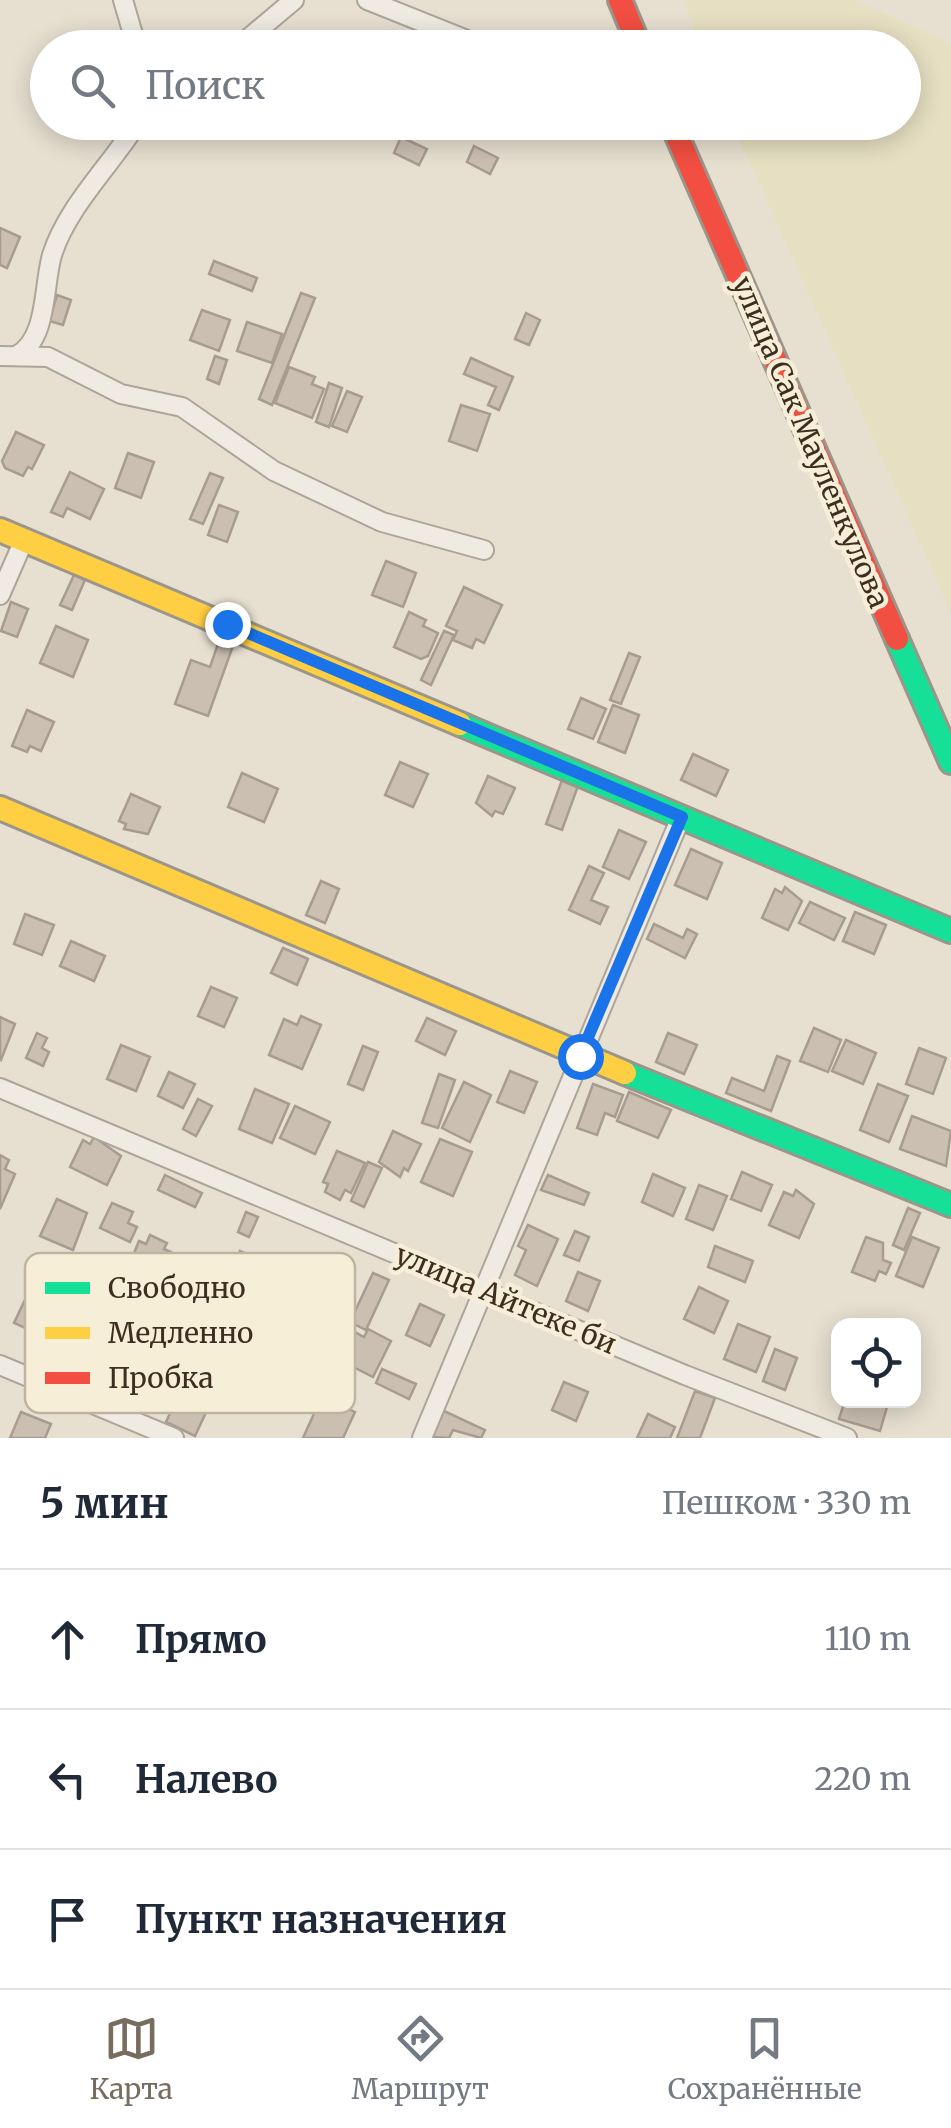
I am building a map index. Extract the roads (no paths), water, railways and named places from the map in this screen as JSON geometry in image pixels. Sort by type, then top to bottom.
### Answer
[{"type":"street","points":[[123,0],[132,30]]},
{"type":"street","points":[[259,30],[294,0]]},
{"type":"street","points":[[368,0],[442,30]]},
{"type":"street","points":[[620,0],[632,30]]},
{"type":"street","points":[[8,356],[24,352],[37,331],[52,254],[62,230],[125,140]]},
{"type":"street","name":"улица Сак Мауленкулова","points":[[680,140],[951,762]]},
{"type":"street","points":[[37,331],[48,357]]},
{"type":"street","points":[[8,356],[48,357],[121,394],[182,407],[274,471],[382,522],[484,550]]},
{"type":"street","points":[[0,530],[951,932]]},
{"type":"street","points":[[0,595],[24,540]]},
{"type":"street","points":[[0,808],[580,1056],[951,1205]]},
{"type":"street","points":[[422,1438],[682,817]]},
{"type":"street","name":"улица Айтеке би","points":[[0,1088],[847,1438]]},
{"type":"street","points":[[0,1364],[25,1375]]},
{"type":"street","points":[[115,1413],[174,1438]]}]
